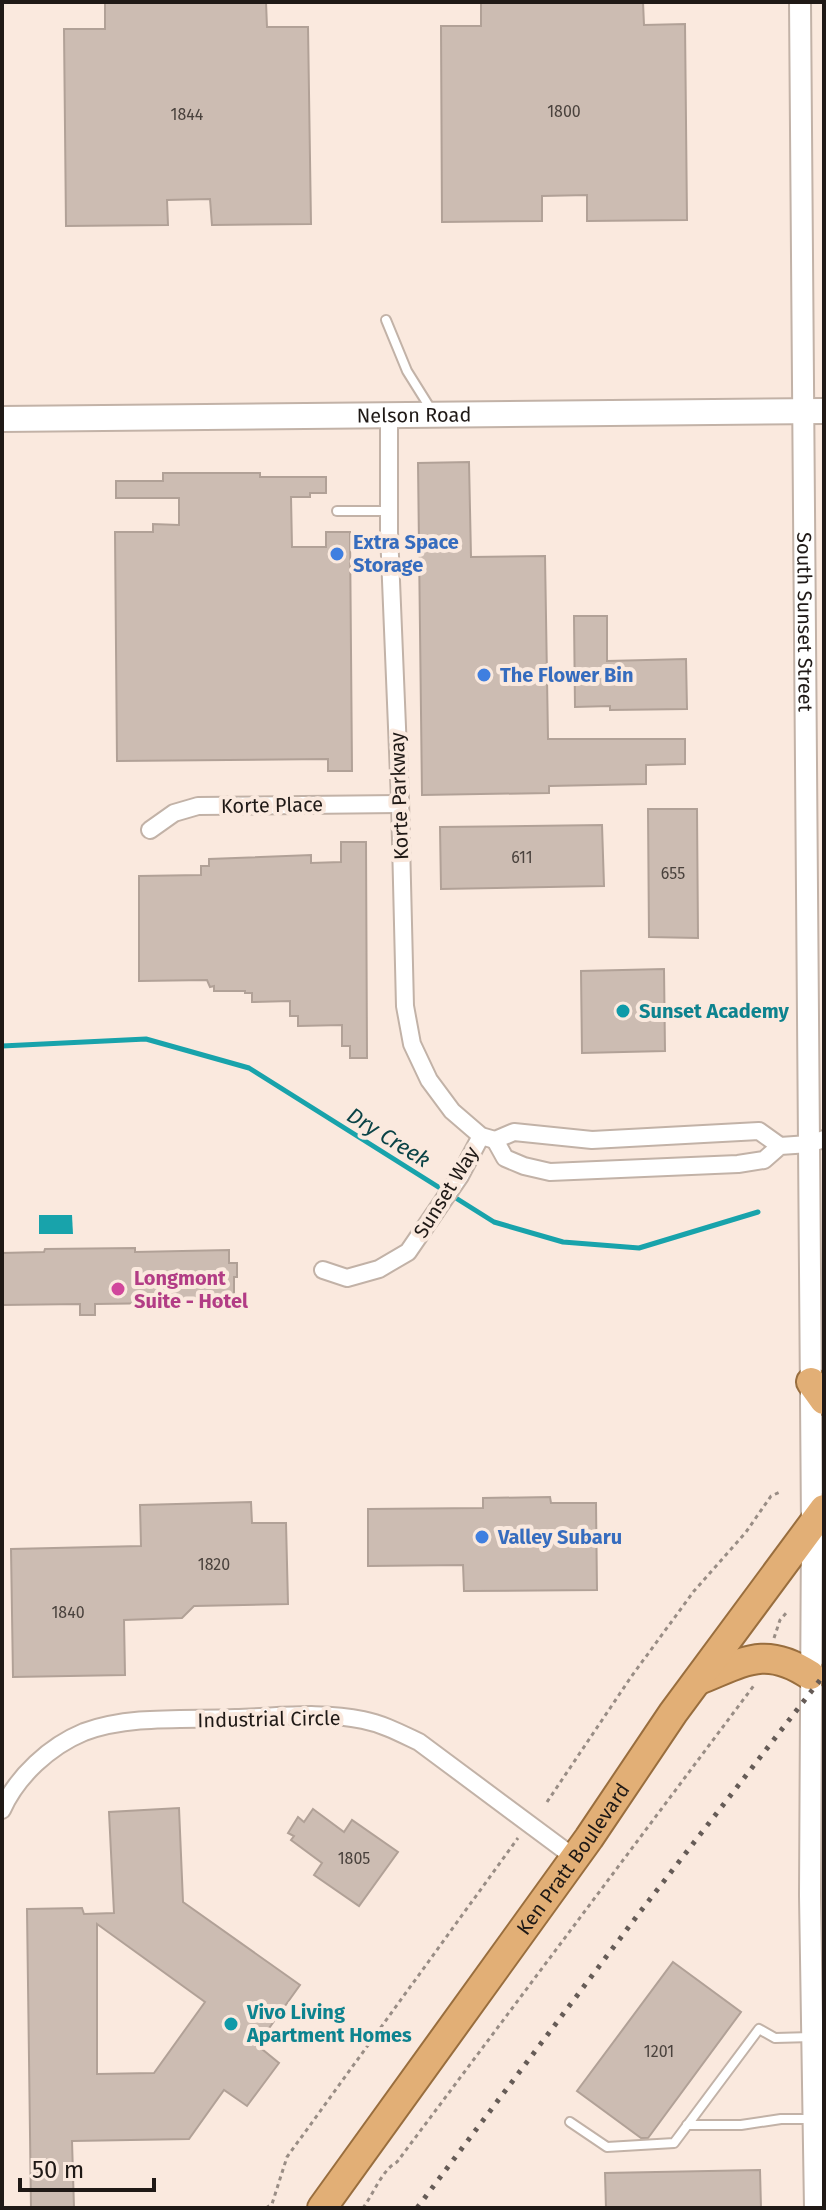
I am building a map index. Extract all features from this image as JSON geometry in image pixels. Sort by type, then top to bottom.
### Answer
[{"type":"highway","name":"Ken Pratt Boulevard","points":[[322,2208],[575,1858],[698,1680],[818,1517]]},
{"type":"highway","points":[[698,1680],[767,1657],[790,1662],[810,1675]]},
{"type":"main road","name":"Nelson Road","points":[[2,419],[813,411]]},
{"type":"street","name":"South Sunset Street","points":[[800,2],[813,411],[818,1517],[810,1675],[811,1817],[817,1896],[812,2037],[815,2208]]},
{"type":"street","name":"Korte Parkway","points":[[389,416],[389,511],[405,1006],[412,1044],[436,1090],[452,1111],[488,1138],[505,1158],[550,1172],[738,1164],[764,1160],[780,1146],[816,1141]]},
{"type":"street","name":"Korte Place","points":[[150,830],[174,813],[198,806],[400,804]]},
{"type":"street","name":"Korte Parkway","points":[[488,1138],[514,1132],[592,1140],[759,1131],[780,1146]]},
{"type":"street","name":"Sunset Way","points":[[323,1270],[347,1278],[379,1269],[408,1252],[488,1138]]},
{"type":"street","name":"Industrial Circle","points":[[2,1810],[29,1769],[59,1745],[85,1732],[122,1722],[319,1715],[361,1719],[391,1728],[419,1742],[575,1858]]},
{"type":"street","name":"South Sunset Street","points":[[811,1719],[811,1817]]},
{"type":"lane","points":[[386,320],[407,371],[435,415]]},
{"type":"lane","points":[[337,511],[389,511]]},
{"type":"lane","points":[[570,2122],[607,2147],[674,2143],[759,2029],[775,2038],[812,2037]]},
{"type":"lane","points":[[687,2125],[741,2125],[781,2119],[814,2119]]},
{"type":"path","points":[[547,1802],[631,1677],[694,1591],[746,1532],[771,1496],[780,1492]]},
{"type":"path","points":[[772,1642],[780,1620],[787,1612]]},
{"type":"path","points":[[363,2208],[378,2188],[381,2177],[397,2162],[759,1677]]},
{"type":"path","points":[[266,2208],[272,2204],[287,2157],[518,1838]]},
{"type":"water","points":[[39,1215],[72,1215],[73,1234],[39,1234]]},
{"type":"building","points":[[105,2],[266,2],[267,27],[308,27],[311,224],[212,225],[210,199],[167,200],[168,225],[66,226],[64,29],[105,29]]},
{"type":"building","points":[[481,2],[643,2],[644,25],[685,24],[687,220],[587,221],[587,195],[542,196],[542,221],[442,222],[441,26],[481,26]]},
{"type":"building","name":"The Flower Bin","points":[[469,462],[471,557],[545,556],[548,739],[685,739],[685,764],[646,765],[646,784],[549,786],[549,793],[422,795],[418,463]]},
{"type":"building","points":[[163,473],[326,477],[326,493],[291,497],[292,547],[326,547],[326,532],[350,532],[352,771],[328,771],[328,759],[117,761],[115,532],[153,532],[153,524],[179,525],[179,498],[116,498],[116,481],[163,481]]},
{"type":"building","points":[[574,616],[607,616],[607,661],[686,659],[687,709],[575,707]]},
{"type":"building","points":[[648,809],[697,809],[698,938],[649,937]]},
{"type":"building","points":[[602,825],[604,886],[441,889],[440,827]]},
{"type":"building","points":[[341,842],[366,842],[367,1058],[350,1058],[350,1046],[342,1046],[342,1025],[298,1026],[298,1016],[290,1016],[290,1001],[252,1002],[252,993],[214,991],[214,986],[210,987],[207,980],[139,981],[139,876],[201,875],[201,866],[209,866],[209,859],[311,855],[311,863],[341,862]]},
{"type":"building","name":"Sunset Academy","points":[[664,969],[665,1051],[582,1053],[581,971]]},
{"type":"building","name":"Longmont Suite - Hotel","points":[[135,1248],[135,1252],[229,1250],[229,1263],[237,1263],[234,1302],[95,1304],[95,1315],[80,1315],[80,1304],[2,1305],[2,1253]]},
{"type":"building","name":"Valley Subaru","points":[[550,1497],[551,1503],[596,1503],[597,1590],[464,1591],[463,1565],[368,1566],[368,1509],[483,1508],[483,1498]]},
{"type":"building","points":[[251,1502],[252,1523],[286,1523],[288,1604],[194,1606],[182,1618],[124,1620],[125,1675],[13,1677],[11,1549],[141,1546],[140,1505]]},
{"type":"building","name":"Vivo Living Apartment Homes","points":[[179,1808],[183,1902],[300,1985],[257,2045],[279,2063],[247,2106],[224,2090],[189,2139],[72,2141],[74,2208],[31,2208],[27,1909],[82,1908],[84,1914],[114,1913],[109,1812]],"holes":[[[97,1924],[205,2002],[154,2073],[97,2074]]]},
{"type":"building","points":[[313,1809],[344,1832],[352,1820],[398,1852],[359,1906],[314,1875],[322,1863],[291,1840],[294,1836],[288,1833],[298,1817],[304,1822]]},
{"type":"building","points":[[673,1962],[741,2012],[648,2138],[641,2138],[577,2091]]},
{"type":"building","points":[[760,2170],[761,2208],[606,2208],[605,2173]]},
{"type":"waterway","name":"Dry Creek","points":[[2,1046],[146,1039],[249,1068],[494,1222],[563,1242],[639,1248],[758,1212]]},
{"type":"railway","points":[[417,2208],[640,1912],[824,1675]]},
{"type":"place","name":"Extra Space Storage","points":[[337,554]]},
{"type":"place","name":"The Flower Bin","points":[[484,675]]},
{"type":"place","name":"Sunset Academy","points":[[623,1011]]},
{"type":"place","name":"Longmont Suite - Hotel","points":[[118,1289]]},
{"type":"place","name":"Valley Subaru","points":[[482,1537]]},
{"type":"place","name":"Vivo Living Apartment Homes","points":[[231,2024]]}]
